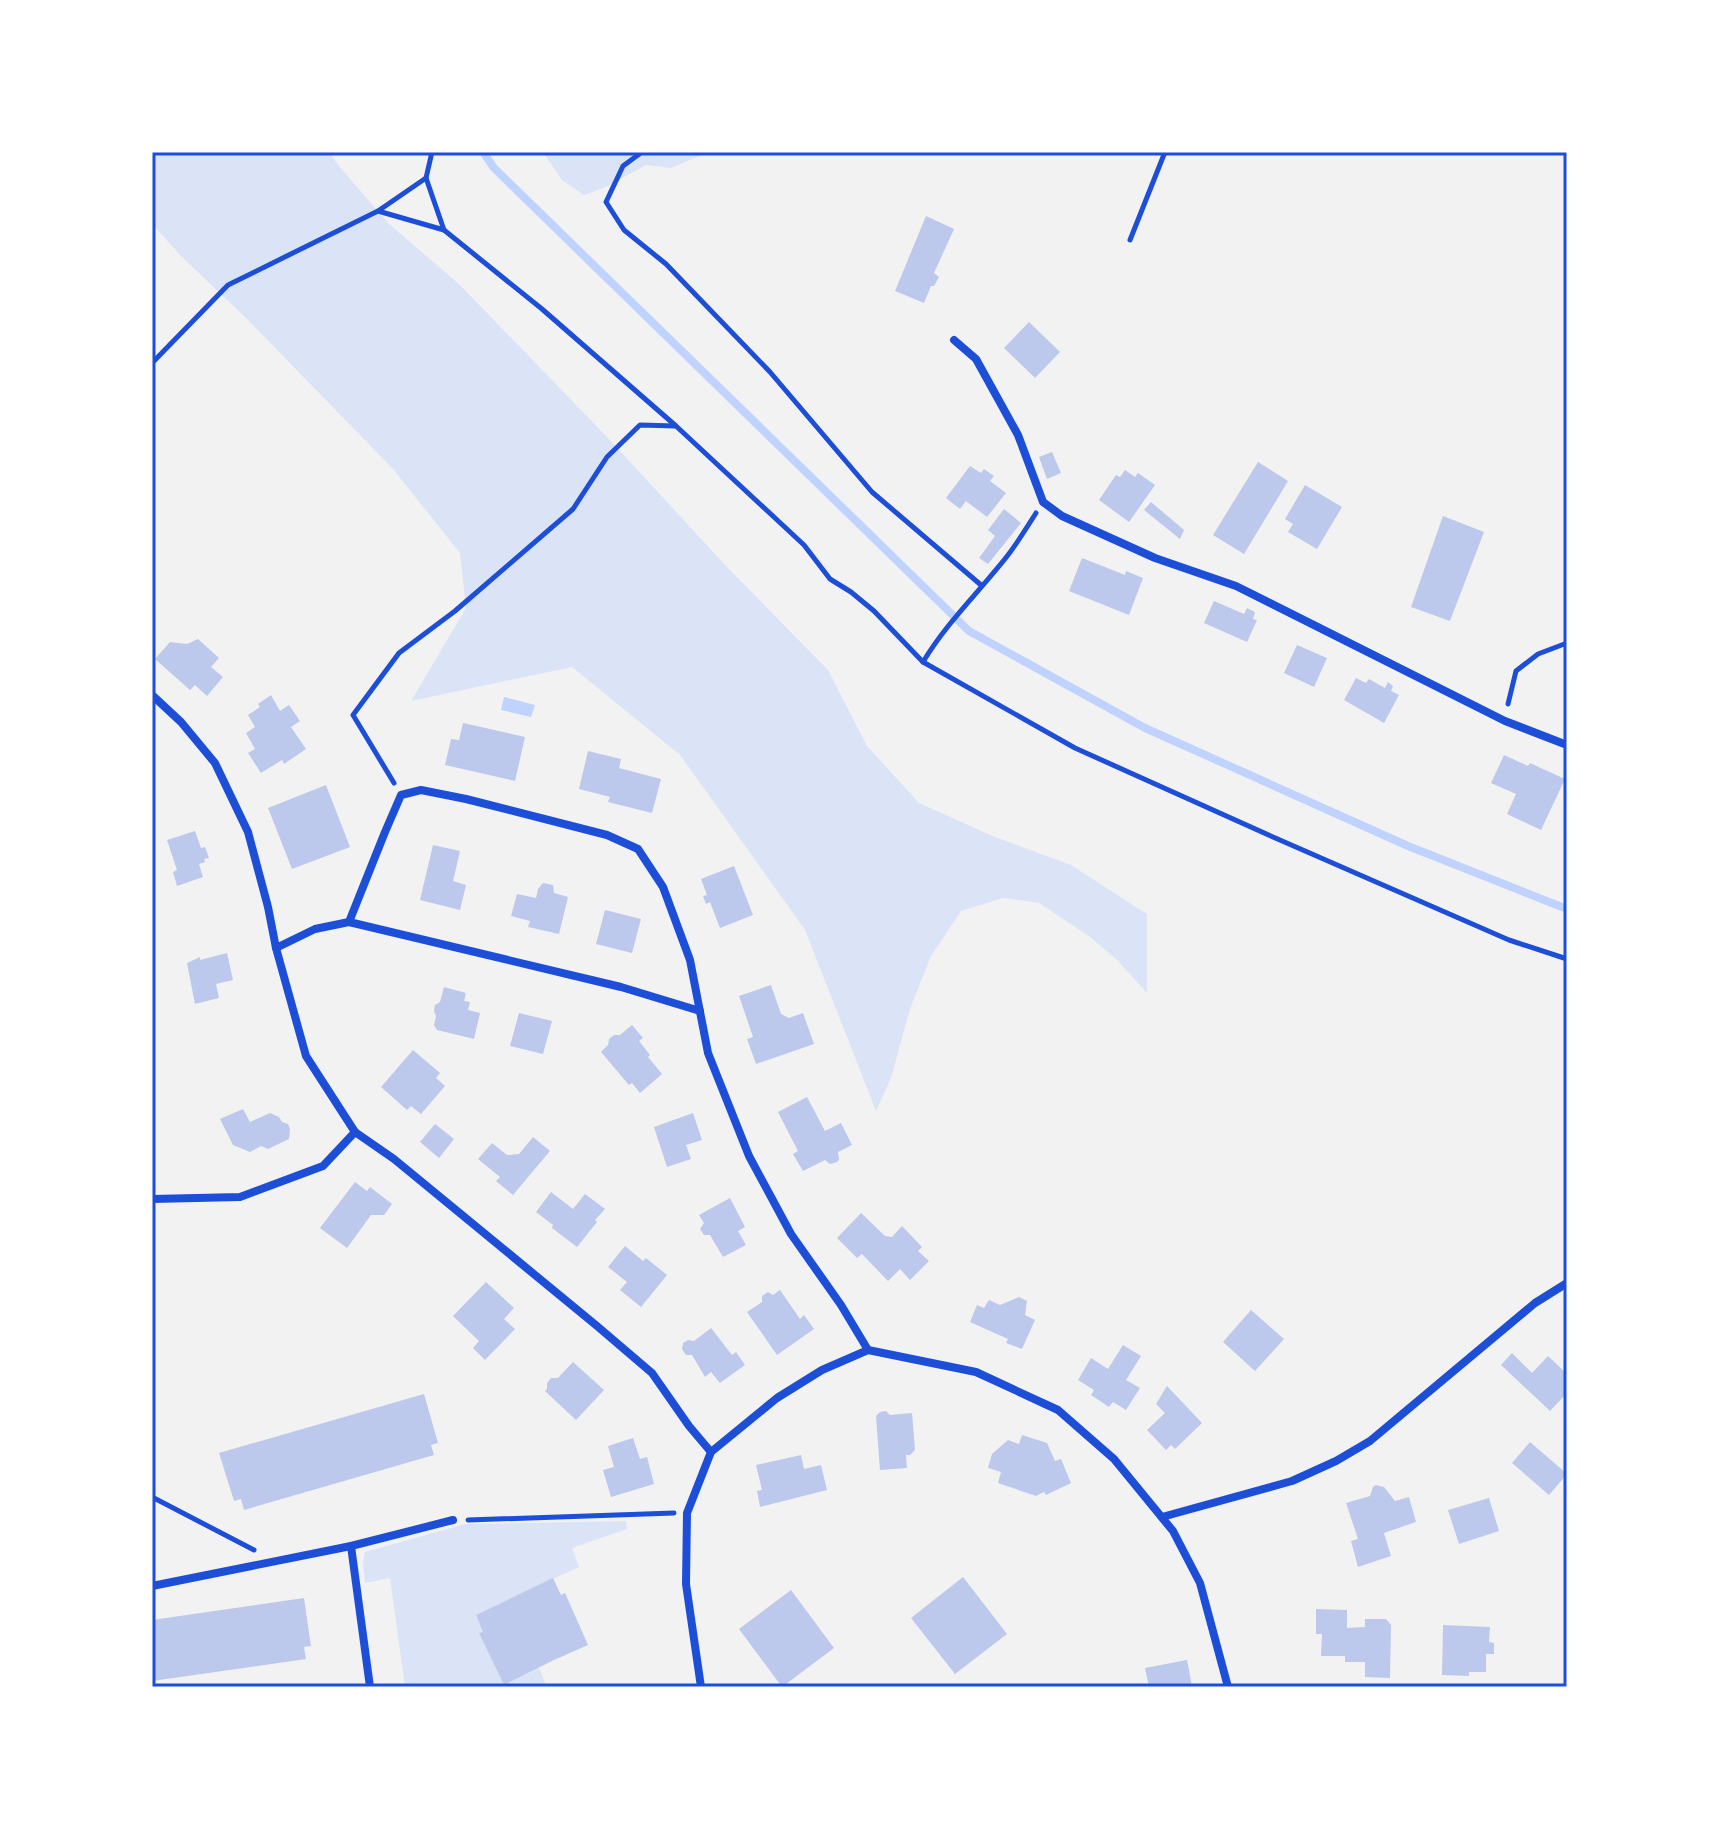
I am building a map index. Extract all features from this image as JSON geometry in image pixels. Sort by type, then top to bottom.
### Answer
[{"type":"street","points":[[954,340],[976,359],[1018,435],[1043,502],[1062,516],[1155,558],[1236,586],[1505,721],[1567,745]]},
{"type":"street","points":[[152,695],[181,722],[215,763],[248,832],[306,1056],[355,1132],[394,1159],[652,1373],[711,1452]]},
{"type":"street","points":[[349,922],[401,795],[421,790],[466,799],[607,835],[638,849],[663,887],[690,960],[708,1053],[749,1156],[791,1234],[868,1350]]},
{"type":"street","points":[[276,948],[315,929],[349,922],[621,987],[700,1011]]},
{"type":"street","points":[[152,1199],[240,1197],[323,1166],[355,1132]]},
{"type":"street","points":[[1162,1517],[1292,1481],[1336,1461],[1370,1441],[1535,1303],[1567,1283]]},
{"type":"street","points":[[701,1687],[686,1584],[687,1513],[711,1452],[777,1398],[822,1370],[868,1350],[976,1372],[1058,1410],[1114,1459],[1173,1531],[1200,1583],[1228,1687]]},
{"type":"street","points":[[152,1586],[351,1546],[453,1520]]},
{"type":"street","points":[[351,1546],[370,1687]]},
{"type":"path","points":[[432,152],[426,178],[444,230]]},
{"type":"path","points":[[642,152],[623,166],[606,202],[624,230],[666,264],[770,372],[872,492],[981,585]]},
{"type":"path","points":[[1130,240],[1165,152]]},
{"type":"path","points":[[152,363],[228,285],[378,211],[426,178]]},
{"type":"path","points":[[378,211],[444,230],[542,309],[676,426],[804,545],[830,579],[874,611],[923,662],[1075,748],[1495,934],[1567,959]]},
{"type":"path","points":[[401,795],[353,715],[399,653],[455,611],[573,509],[607,457],[640,425],[676,426]]},
{"type":"path","points":[[923,662],[934,643],[1009,554],[1043,502]]},
{"type":"path","points":[[1505,721],[1516,671],[1538,654],[1567,643]]},
{"type":"path","points":[[152,1497],[277,1562]]},
{"type":"path","points":[[453,1520],[687,1513]]},
{"type":"shaded area","points":[[152,152],[329,152],[388,223],[460,285],[828,670],[867,746],[919,803],[995,837],[1071,865],[1147,914],[1147,993],[1117,960],[1090,937],[1039,903],[1003,898],[961,911],[931,956],[910,1009],[891,1078],[876,1111],[805,930],[680,755],[572,667],[411,701],[466,608],[460,553],[393,469],[152,224]]},
{"type":"shaded area","points":[[543,152],[709,152],[671,168],[646,165],[584,195],[562,180]]},
{"type":"shaded area","points":[[626,1521],[627,1529],[572,1548],[579,1567],[476,1615],[483,1632],[480,1634],[504,1685],[539,1668],[546,1685],[405,1687],[390,1578],[365,1583],[365,1552],[465,1524]]},
{"type":"water","points":[[504,697],[535,705],[531,717],[501,710]]},
{"type":"building","points":[[926,216],[954,229],[934,273],[939,277],[931,286],[924,303],[895,291]]},
{"type":"building","points":[[1029,322],[1060,352],[1035,378],[1004,348]]},
{"type":"building","points":[[1052,452],[1061,473],[1047,479],[1039,457]]},
{"type":"building","points":[[1258,462],[1288,481],[1244,554],[1213,535]]},
{"type":"building","points":[[970,466],[981,473],[984,469],[994,476],[990,481],[1006,493],[987,517],[966,501],[960,509],[946,498]]},
{"type":"building","points":[[1125,470],[1135,477],[1138,473],[1155,485],[1129,522],[1099,500],[1116,475],[1120,477]]},
{"type":"building","points":[[1305,485],[1342,507],[1317,549],[1288,532],[1293,524],[1285,519]]},
{"type":"building","points":[[1151,502],[1184,530],[1180,539],[1144,510]]},
{"type":"building","points":[[1004,509],[1021,523],[988,564],[979,558],[995,536],[988,530]]},
{"type":"building","points":[[1443,516],[1484,532],[1450,621],[1411,607]]},
{"type":"building","points":[[1082,558],[1125,575],[1126,571],[1143,578],[1129,615],[1069,591]]},
{"type":"building","points":[[1214,601],[1244,614],[1247,608],[1255,612],[1253,619],[1257,620],[1247,642],[1204,623]]},
{"type":"building","points":[[198,639],[219,658],[211,667],[223,677],[207,696],[195,685],[190,690],[155,659],[170,642],[187,644]]},
{"type":"building","points":[[1297,645],[1327,658],[1314,687],[1284,673]]},
{"type":"building","points":[[1356,678],[1366,683],[1369,679],[1385,688],[1388,682],[1393,686],[1391,691],[1399,695],[1384,723],[1344,700]]},
{"type":"building","points":[[271,695],[280,711],[289,705],[300,721],[291,727],[306,749],[284,764],[282,760],[261,773],[248,753],[255,749],[246,733],[255,727],[248,715]]},
{"type":"building","points":[[463,723],[525,737],[515,781],[445,765],[451,739],[459,740]]},
{"type":"building","points":[[588,751],[621,759],[619,768],[661,779],[652,813],[608,802],[610,797],[579,789]]},
{"type":"building","points":[[1504,755],[1565,779],[1541,830],[1507,814],[1516,794],[1491,783]]},
{"type":"building","points":[[326,785],[350,847],[292,869],[268,808]]},
{"type":"building","points":[[195,831],[201,848],[205,847],[209,858],[199,864],[203,877],[177,886],[173,872],[177,870],[167,840]]},
{"type":"building","points":[[433,845],[460,851],[453,881],[466,885],[460,910],[420,900]]},
{"type":"building","points":[[734,866],[753,915],[720,928],[710,902],[706,904],[703,896],[707,895],[701,879]]},
{"type":"building","points":[[543,883],[553,885],[554,893],[568,897],[559,934],[528,927],[530,921],[511,916],[517,894],[536,898]]},
{"type":"building","points":[[605,910],[641,919],[632,953],[596,944]]},
{"type":"building","points":[[227,953],[233,980],[216,984],[219,998],[195,1004],[187,963],[200,957],[200,960]]},
{"type":"building","points":[[771,985],[781,1014],[789,1018],[803,1013],[814,1044],[756,1064],[747,1039],[753,1037],[739,996]]},
{"type":"building","points":[[444,987],[466,993],[464,1001],[470,1002],[468,1010],[480,1013],[474,1039],[437,1030],[434,1025],[435,1005],[440,1002]]},
{"type":"building","points":[[519,1013],[552,1021],[543,1054],[510,1046]]},
{"type":"building","points":[[632,1025],[643,1038],[639,1041],[650,1055],[648,1057],[662,1074],[640,1093],[632,1083],[629,1085],[601,1052],[609,1039]]},
{"type":"building","points":[[413,1050],[440,1073],[436,1078],[445,1086],[421,1114],[411,1106],[407,1110],[381,1087]]},
{"type":"building","points":[[807,1097],[825,1131],[841,1123],[852,1145],[838,1152],[837,1162],[830,1164],[825,1160],[803,1171],[793,1154],[798,1151],[778,1112]]},
{"type":"building","points":[[243,1109],[250,1122],[270,1113],[279,1117],[288,1124],[289,1139],[268,1149],[261,1146],[250,1152],[233,1145],[220,1119]]},
{"type":"building","points":[[693,1113],[702,1140],[686,1145],[691,1159],[667,1167],[654,1127]]},
{"type":"building","points":[[435,1124],[454,1139],[439,1158],[420,1142]]},
{"type":"building","points":[[533,1137],[550,1151],[513,1195],[496,1181],[500,1177],[478,1159],[492,1143],[507,1155],[519,1154]]},
{"type":"building","points":[[355,1182],[367,1191],[370,1187],[392,1204],[384,1215],[371,1215],[347,1248],[320,1228]]},
{"type":"building","points":[[551,1192],[573,1209],[585,1194],[605,1209],[577,1247],[536,1212]]},
{"type":"building","points":[[730,1198],[745,1227],[738,1231],[746,1245],[723,1257],[710,1235],[704,1235],[700,1229],[704,1223],[699,1215]]},
{"type":"building","points":[[861,1213],[885,1236],[892,1237],[902,1226],[922,1247],[918,1251],[929,1261],[910,1280],[900,1269],[888,1281],[862,1254],[857,1258],[837,1238]]},
{"type":"building","points":[[625,1246],[667,1275],[641,1307],[620,1290],[627,1282],[608,1267]]},
{"type":"building","points":[[486,1282],[514,1308],[504,1319],[515,1329],[485,1360],[473,1348],[479,1341],[453,1316]]},
{"type":"building","points":[[780,1290],[800,1319],[804,1315],[814,1329],[777,1355],[747,1312],[762,1302],[762,1296],[768,1292],[773,1295]]},
{"type":"building","points":[[1019,1297],[1027,1301],[1025,1315],[1035,1320],[1022,1349],[1006,1343],[1008,1339],[970,1322],[977,1305],[984,1308],[989,1300],[1000,1305]]},
{"type":"building","points":[[1251,1310],[1284,1339],[1255,1371],[1223,1342]]},
{"type":"building","points":[[711,1328],[732,1355],[736,1352],[745,1365],[720,1383],[711,1372],[705,1377],[692,1355],[686,1355],[682,1349],[683,1343],[694,1341]]},
{"type":"building","points":[[1123,1345],[1141,1356],[1126,1380],[1140,1388],[1126,1410],[1113,1402],[1109,1407],[1091,1395],[1094,1390],[1078,1380],[1091,1358],[1108,1369]]},
{"type":"building","points":[[1512,1353],[1532,1373],[1548,1356],[1567,1374],[1567,1393],[1550,1411],[1501,1365]]},
{"type":"building","points":[[573,1362],[604,1390],[576,1420],[545,1391],[551,1378],[558,1378]]},
{"type":"building","points":[[1167,1386],[1202,1423],[1175,1449],[1171,1445],[1166,1450],[1147,1430],[1165,1413],[1156,1404]]},
{"type":"building","points":[[424,1394],[438,1443],[431,1445],[434,1455],[244,1510],[241,1499],[234,1501],[219,1453]]},
{"type":"building","points":[[886,1411],[890,1415],[912,1413],[915,1450],[906,1455],[907,1468],[880,1470],[876,1416]]},
{"type":"building","points":[[1022,1435],[1047,1443],[1055,1461],[1061,1459],[1071,1483],[1046,1495],[1044,1492],[1036,1496],[998,1483],[1001,1472],[988,1468],[992,1454],[1008,1440],[1019,1444]]},
{"type":"building","points":[[633,1438],[640,1459],[647,1457],[654,1484],[611,1497],[603,1470],[614,1467],[608,1446]]},
{"type":"building","points":[[1530,1442],[1567,1474],[1549,1495],[1512,1463]]},
{"type":"building","points":[[801,1455],[804,1469],[821,1465],[827,1490],[760,1507],[757,1491],[762,1490],[756,1465]]},
{"type":"building","points":[[1376,1485],[1384,1487],[1395,1501],[1409,1497],[1416,1522],[1384,1533],[1391,1556],[1358,1567],[1351,1541],[1358,1539],[1346,1503],[1370,1496]]},
{"type":"building","points":[[1489,1498],[1499,1531],[1459,1544],[1448,1510]]},
{"type":"building","points":[[963,1577],[1007,1634],[955,1674],[911,1618]]},
{"type":"building","points":[[553,1578],[561,1595],[565,1593],[588,1645],[504,1685],[479,1633],[483,1632],[476,1615]]},
{"type":"building","points":[[791,1590],[834,1648],[782,1687],[739,1629]]},
{"type":"building","points":[[304,1598],[311,1646],[304,1647],[306,1659],[152,1681],[152,1620]]},
{"type":"building","points":[[1316,1609],[1347,1610],[1347,1628],[1365,1627],[1365,1619],[1386,1619],[1391,1625],[1390,1678],[1365,1677],[1365,1662],[1345,1662],[1345,1656],[1321,1656],[1322,1634],[1316,1634]]},
{"type":"building","points":[[1443,1625],[1490,1627],[1489,1642],[1494,1643],[1494,1654],[1486,1654],[1486,1672],[1469,1672],[1469,1676],[1442,1675]]},
{"type":"building","points":[[1187,1660],[1192,1686],[1149,1687],[1145,1668]]},
{"type":"waterway","points":[[483,152],[494,168],[969,631],[1145,728],[1408,846],[1567,909]]}]
